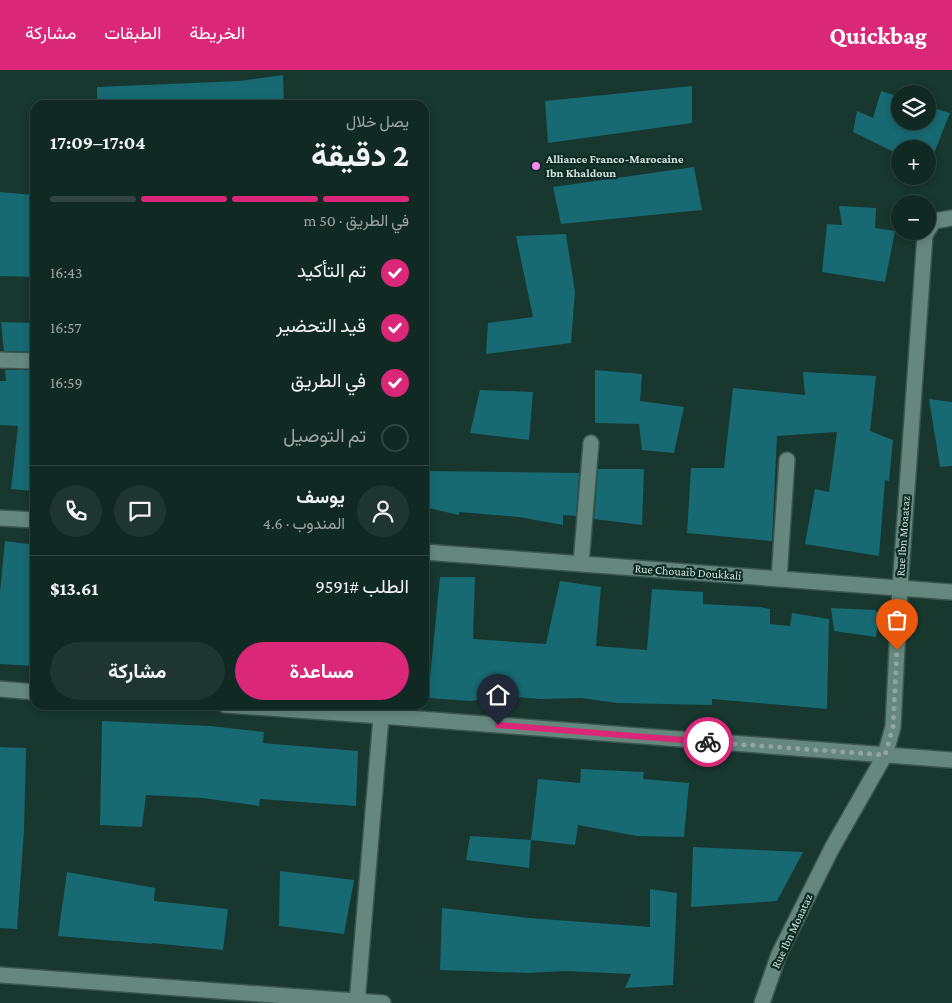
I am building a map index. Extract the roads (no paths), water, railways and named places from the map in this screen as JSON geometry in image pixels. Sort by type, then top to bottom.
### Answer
[{"type":"street","name":"Rue Ibn Moaataz","points":[[762,1003],[779,954],[832,848],[885,755],[893,727],[900,588],[925,235],[934,221],[952,218]]},
{"type":"street","points":[[0,360],[30,361]]},
{"type":"street","points":[[581,564],[591,443]]},
{"type":"street","points":[[779,579],[787,460]]},
{"type":"street","points":[[0,518],[30,520]]},
{"type":"street","name":"Rue Chouaib Doukkali","points":[[429,552],[952,592]]},
{"type":"street","points":[[0,689],[30,692]]},
{"type":"street","points":[[357,1002],[382,710],[952,760]]},
{"type":"street","points":[[0,975],[383,1003]]},
{"type":"place","name":"Alliance Franco-Marocaine Ibn Khaldoun","points":[[536,166]]}]
